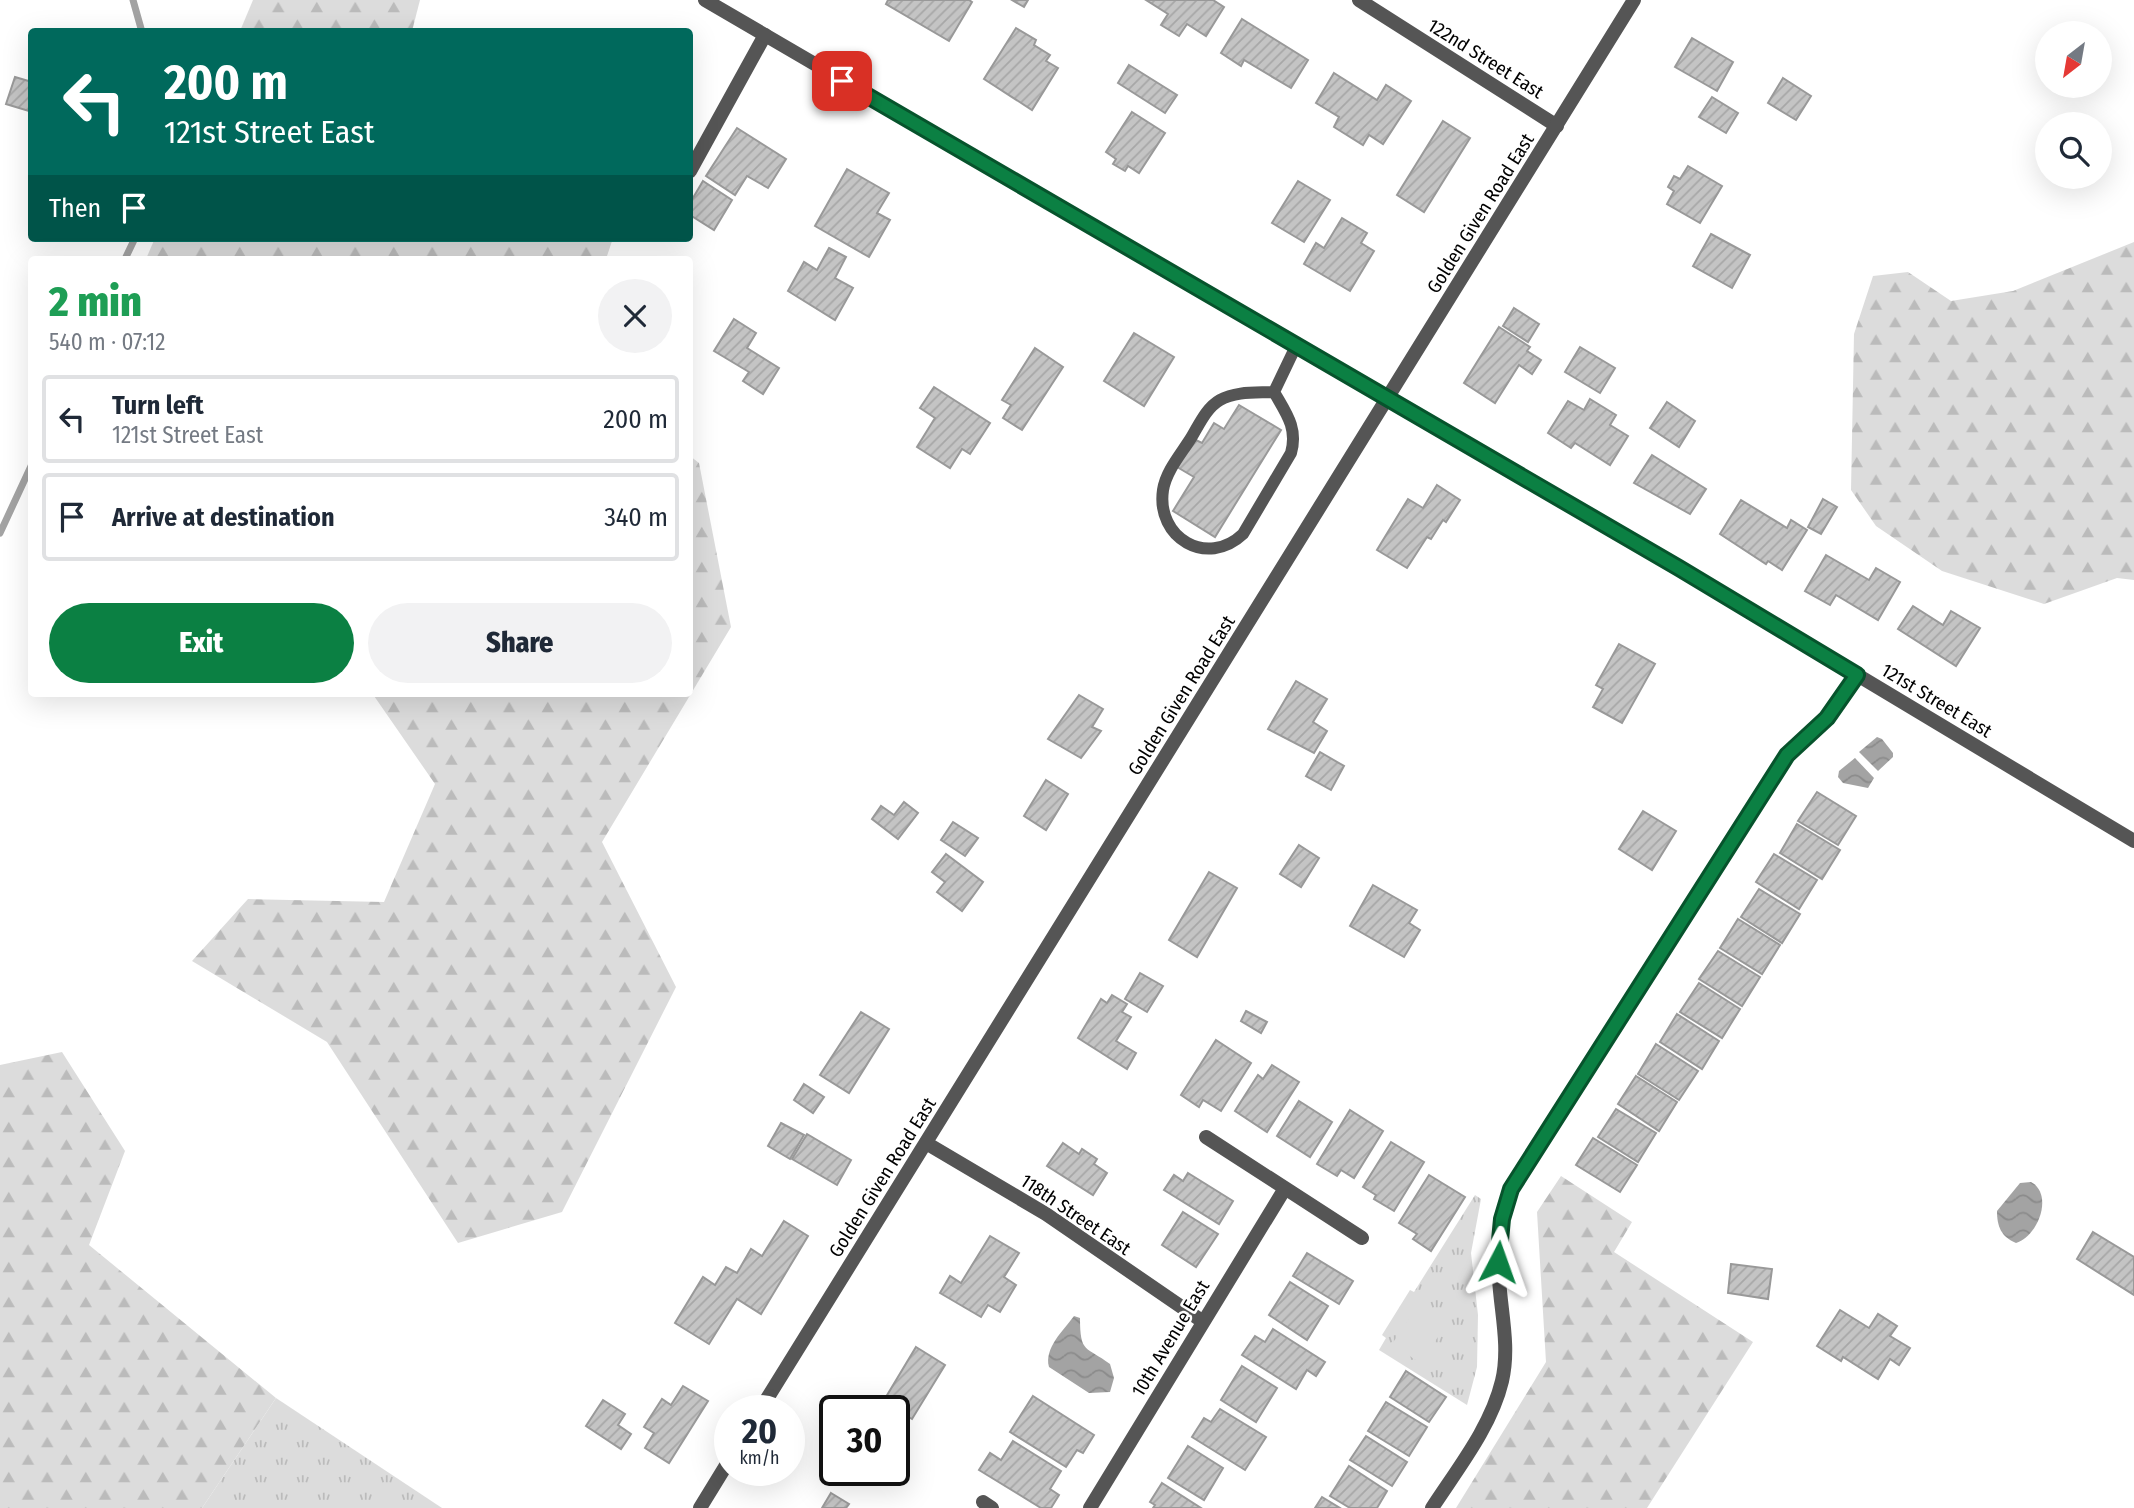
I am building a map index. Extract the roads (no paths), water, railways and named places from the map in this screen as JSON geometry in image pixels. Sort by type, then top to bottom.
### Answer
[{"type":"street","name":"121st Street East","points":[[705,0],[1387,398],[2134,841]]},
{"type":"street","name":"122nd Street East","points":[[1359,0],[1557,126]]},
{"type":"street","name":"Golden Given Road East","points":[[769,1395],[1634,0]]},
{"type":"street","points":[[693,167],[765,35]]},
{"type":"street","points":[[1432,1508],[1480,1434],[1502,1380],[1506,1347],[1498,1246],[1502,1219],[1511,1189],[1787,755],[1827,718],[1857,675]]},
{"type":"street","points":[[1206,1137],[1362,1238]]},
{"type":"street","name":"118th Street East","points":[[926,1143],[1046,1214],[1202,1321]]},
{"type":"street","name":"10th Avenue East","points":[[1090,1508],[1284,1190]]},
{"type":"street","points":[[699,1508],[714,1484]]},
{"type":"lane","points":[[1274,392],[1296,346]]},
{"type":"lane","points":[[1274,392],[1293,426],[1295,438],[1291,453],[1243,534],[1233,544],[1212,550],[1199,549],[1180,540],[1168,527],[1162,508],[1163,489],[1169,473],[1208,410],[1220,400],[1237,394],[1274,392]]},
{"type":"water","points":[[1877,737],[1882,739],[1893,753],[1893,757],[1878,771],[1859,752]]},
{"type":"water","points":[[1855,758],[1874,778],[1868,788],[1843,783],[1838,777],[1839,771]]},
{"type":"water","points":[[2031,1182],[2038,1188],[2041,1196],[2040,1215],[2031,1232],[2016,1243],[2007,1238],[2001,1230],[1997,1211],[2020,1183]]},
{"type":"water","points":[[1074,1316],[1080,1318],[1081,1338],[1086,1348],[1110,1364],[1114,1378],[1110,1392],[1089,1393],[1049,1367],[1052,1346]]},
{"type":"waterway","points":[[133,0],[141,28]]},
{"type":"waterway","points":[[126,256],[133,242]]},
{"type":"waterway","points":[[0,533],[28,473]]}]
